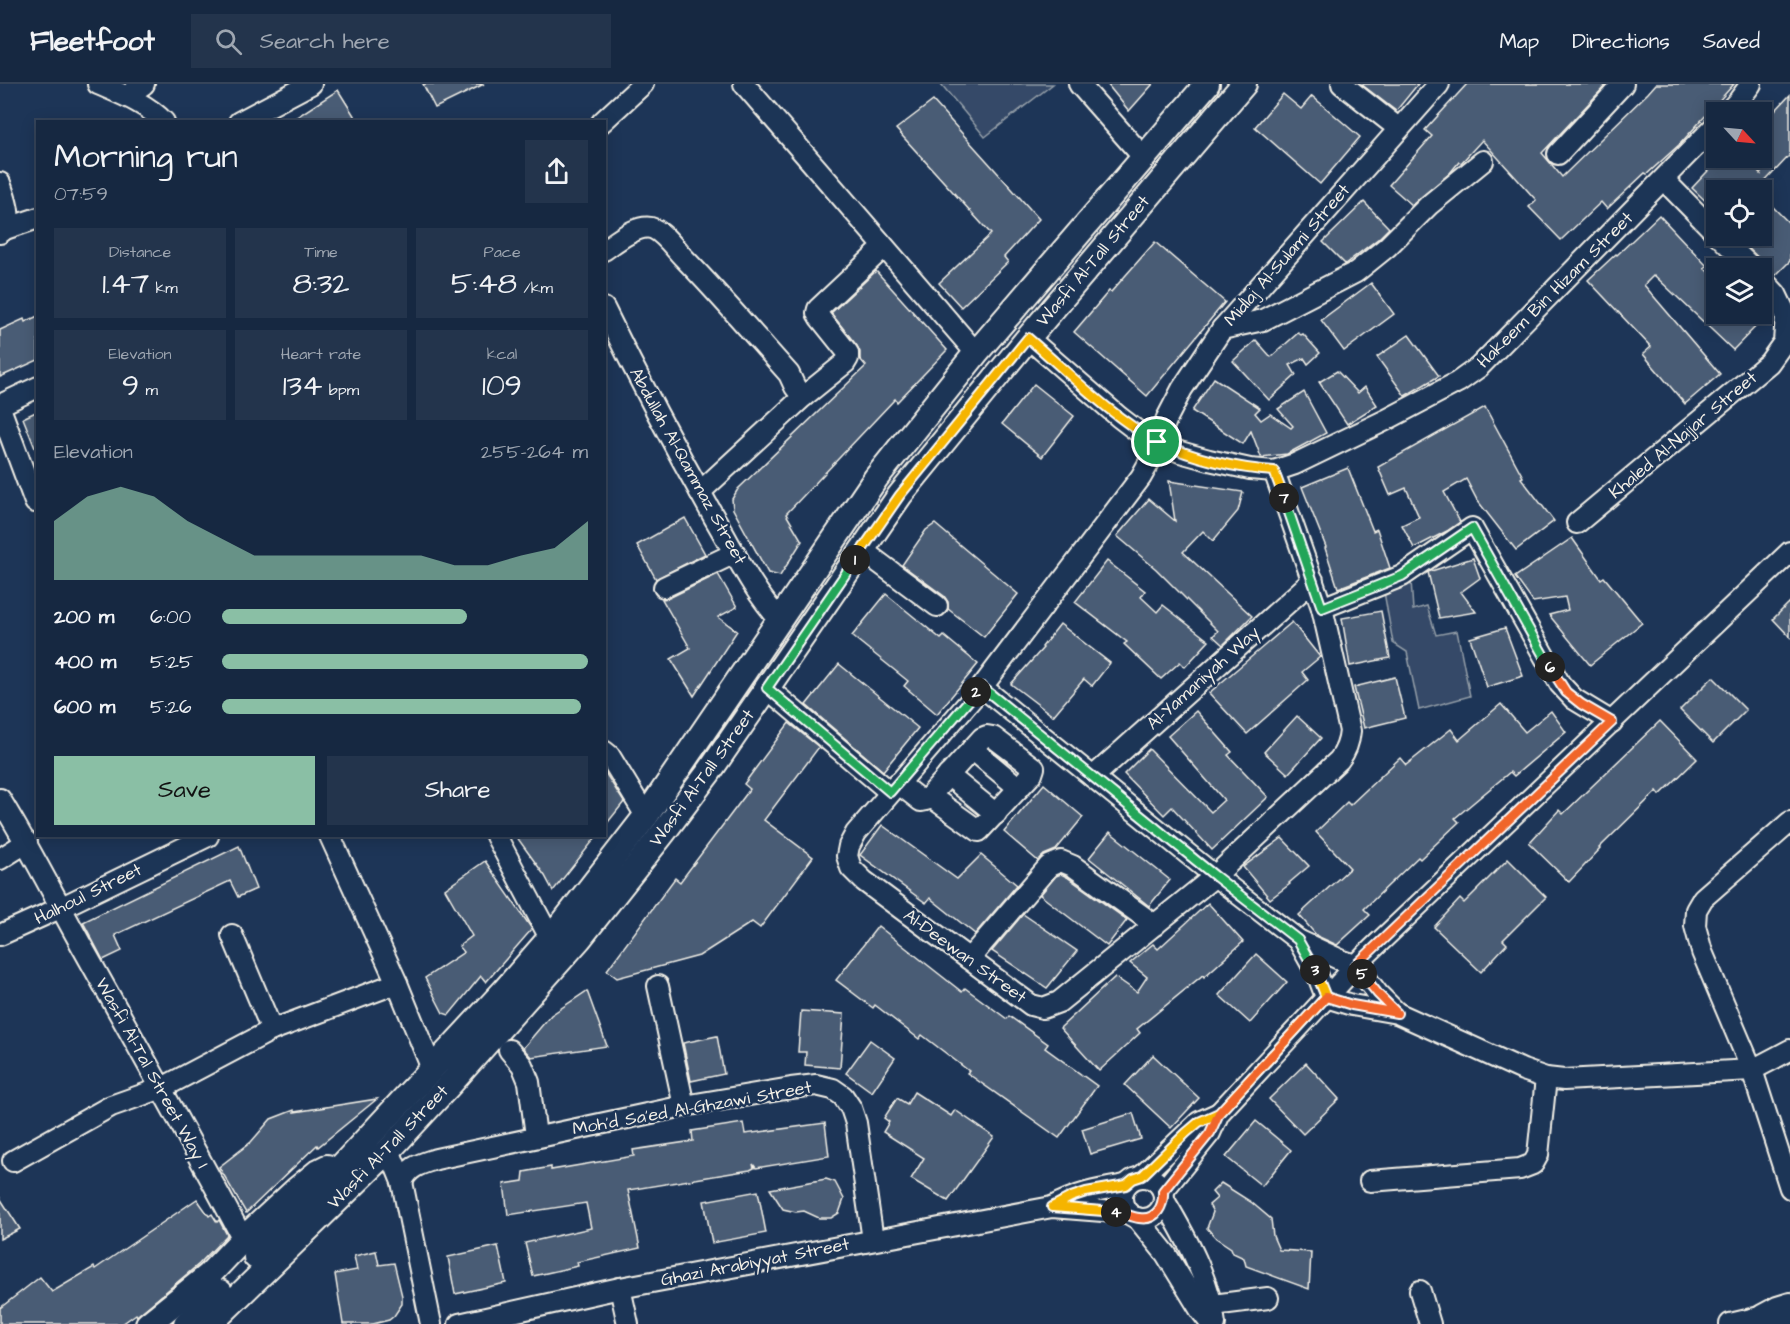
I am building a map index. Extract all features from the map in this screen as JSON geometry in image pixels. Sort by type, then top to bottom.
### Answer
[{"type":"main road","name":"Wasfi Al-Tall Street","points":[[210,1324],[295,1229],[360,1162],[432,1069],[505,990],[606,870],[646,816],[876,478],[976,353],[1207,84]]},
{"type":"main road","name":"Wasfi Al-Tall Street","points":[[360,1162],[389,1150],[586,931],[696,789],[900,495],[1028,338],[1244,84]]},
{"type":"main road","points":[[148,1324],[209,1275],[243,1239],[319,1171],[360,1162]]},
{"type":"main road","points":[[233,1324],[291,1269],[330,1226],[360,1162]]},
{"type":"main road","name":"Wasfi Al-Tall Street","points":[[186,1324],[295,1229]]},
{"type":"street","points":[[98,84],[127,96],[162,120]]},
{"type":"street","points":[[127,96],[144,84]]},
{"type":"street","points":[[243,120],[311,84]]},
{"type":"street","points":[[604,120],[643,84]]},
{"type":"street","points":[[744,84],[976,353]]},
{"type":"street","points":[[1079,84],[1144,158]]},
{"type":"street","points":[[1342,84],[1398,128]]},
{"type":"street","name":"Midlaj Al-Sulami Street","points":[[1157,442],[1182,389],[1222,329],[1439,84]]},
{"type":"street","points":[[1558,154],[1623,84]]},
{"type":"street","points":[[1739,99],[1761,84]]},
{"type":"street","name":"Hakeem Bin Hizam Street","points":[[1028,338],[1119,417],[1157,442],[1180,452],[1209,460],[1250,469],[1274,471],[1295,464],[1386,420],[1458,382],[1479,367],[1706,136]]},
{"type":"street","points":[[1222,329],[1263,320],[1356,272],[1387,247],[1429,205],[1483,161]]},
{"type":"street","points":[[1664,180],[1706,223]]},
{"type":"street","points":[[0,183],[8,210],[8,220],[3,231]]},
{"type":"street","points":[[3,231],[36,219]]},
{"type":"street","points":[[606,249],[630,232],[653,228],[704,279],[750,330],[789,374],[803,397]]},
{"type":"street","points":[[1729,246],[1742,258]]},
{"type":"street","points":[[700,492],[803,397],[845,363],[848,356],[820,318],[817,313],[818,309],[884,247]]},
{"type":"street","name":"Khaled Al-Najjar Street","points":[[1577,523],[1769,363],[1784,342],[1786,315],[1772,290]]},
{"type":"street","name":"Abdullah Al-Qammaz Street","points":[[606,312],[646,394],[700,492],[761,596],[780,620]]},
{"type":"street","points":[[35,502],[0,407],[36,388]]},
{"type":"street","name":"Al-Deewan Street","points":[[1157,442],[1141,477],[982,687],[856,833],[849,846],[847,856],[851,868],[864,881],[1031,1005],[1043,1008],[1059,1002],[1215,876],[1340,760],[1346,751],[1350,731],[1322,608],[1274,471]]},
{"type":"street","points":[[1322,608],[1402,576],[1472,528],[1560,684],[1574,699],[1612,722]]},
{"type":"street","points":[[862,550],[937,606]]},
{"type":"street","points":[[1133,1216],[1152,1217],[1158,1213],[1162,1207],[1163,1195],[1210,1133],[1219,1113],[1356,965],[1790,552]]},
{"type":"street","points":[[664,587],[735,553]]},
{"type":"street","name":"Al-Yamaniyah Way","points":[[1093,777],[1313,580]]},
{"type":"street","points":[[982,687],[1215,876],[1298,940],[1356,965],[1378,994],[1397,1013]]},
{"type":"street","points":[[767,688],[894,788],[921,801],[930,796],[972,749],[1019,788],[979,831],[930,796]]},
{"type":"street","points":[[606,754],[646,816]]},
{"type":"street","points":[[948,776],[996,814]]},
{"type":"street","name":"Wasfi Al-Tal Street Way 1","points":[[0,799],[27,842],[60,908],[162,1088],[243,1239]]},
{"type":"street","points":[[1790,822],[1703,898],[1696,910],[1695,926],[1702,952],[1752,1070],[1790,1188]]},
{"type":"street","name":"Halhoul Street","points":[[0,935],[206,837]]},
{"type":"street","points":[[330,837],[397,983],[432,1069]]},
{"type":"street","points":[[497,837],[550,938]]},
{"type":"street","points":[[0,859],[27,842]]},
{"type":"street","points":[[969,959],[1049,866],[1061,861],[1072,866],[1155,925]]},
{"type":"street","points":[[232,935],[272,1030]]},
{"type":"street","points":[[1298,940],[1318,976],[1326,997]]},
{"type":"street","points":[[13,1161],[111,1106],[162,1088],[272,1030],[397,983]]},
{"type":"street","points":[[658,986],[684,1106]]},
{"type":"street","points":[[1326,997],[1352,1005],[1397,1013],[1523,1070],[1546,1078],[1564,1080],[1752,1070],[1790,1050]]},
{"type":"street","points":[[508,1050],[522,1065],[530,1082],[536,1136]]},
{"type":"street","points":[[1370,1181],[1520,1169],[1533,1164],[1538,1155],[1546,1078]]},
{"type":"street","name":"Moh'd Sa'ed Al-Ghzawi Street","points":[[402,1182],[406,1173],[416,1165],[436,1159],[684,1106],[816,1085],[833,1089],[843,1096],[851,1108],[856,1123],[873,1240]]},
{"type":"street","points":[[1213,1318],[1201,1311],[1166,1254],[1124,1207],[1122,1199],[1123,1192],[1134,1180],[1186,1133],[1199,1122],[1219,1113]]},
{"type":"street","points":[[389,1150],[402,1182],[431,1324]]},
{"type":"street","points":[[1134,1180],[1151,1178],[1158,1183],[1190,1247],[1213,1318]]},
{"type":"street","name":"Ghazi Arabiyyat Street","points":[[1052,1207],[1086,1192],[1134,1180]]},
{"type":"street","name":"Ghazi Arabiyyat Street","points":[[459,1324],[620,1288],[1052,1207],[1133,1216]]},
{"type":"street","points":[[620,1288],[628,1324]]},
{"type":"street","points":[[1420,1291],[1430,1324]]},
{"type":"street","points":[[1213,1318],[1268,1298]]},
{"type":"street","points":[[1760,1317],[1777,1307],[1790,1303]]},
{"type":"street","points":[[1730,1324],[1760,1317],[1790,1318]]},
{"type":"shaded area","points":[[941,84],[1053,84],[985,137]]},
{"type":"shaded area","points":[[1411,580],[1413,610],[1427,606],[1436,635],[1457,631],[1470,696],[1419,710],[1407,652],[1393,643],[1384,592]]},
{"type":"building","points":[[423,84],[484,84],[435,108]]},
{"type":"building","points":[[1107,84],[1153,84],[1129,111]]},
{"type":"building","points":[[1361,84],[1418,84],[1396,111]]},
{"type":"building","points":[[1467,84],[1607,84],[1542,153],[1562,177],[1656,84],[1734,84],[1718,102],[1706,102],[1706,115],[1680,144],[1647,174],[1645,173],[1607,209],[1601,202],[1561,240],[1529,207],[1536,200],[1482,140],[1461,163],[1459,162],[1450,173],[1412,205],[1389,185],[1432,136],[1425,130]]},
{"type":"building","points":[[338,90],[357,120],[292,120]]},
{"type":"building","points":[[1283,94],[1301,109],[1312,96],[1360,137],[1320,184],[1255,127]]},
{"type":"building","points":[[1790,95],[1790,155],[1766,180],[1706,180],[1706,201],[1692,188],[1711,168],[1754,168],[1761,174],[1761,168],[1772,168],[1772,114]]},
{"type":"building","points":[[933,101],[1039,219],[1004,257],[1008,262],[961,307],[939,283],[991,234],[896,129]]},
{"type":"building","points":[[1364,202],[1389,228],[1345,264],[1323,242]]},
{"type":"building","points":[[1772,206],[1790,224],[1790,261],[1776,275],[1772,271],[1772,258],[1759,258],[1746,246],[1772,246]]},
{"type":"building","points":[[1659,215],[1706,265],[1704,268],[1706,270],[1706,324],[1758,324],[1733,350],[1654,275],[1644,285],[1720,374],[1685,404],[1643,354],[1651,347],[1588,280]]},
{"type":"building","points":[[1155,242],[1225,302],[1147,396],[1074,332]]},
{"type":"building","points":[[876,271],[947,350],[897,402],[895,399],[786,514],[802,541],[780,576],[768,573],[733,509],[732,499],[738,489],[866,366],[860,359],[857,346],[831,313]]},
{"type":"building","points":[[1371,283],[1394,314],[1344,351],[1321,320]]},
{"type":"building","points":[[36,317],[36,361],[0,377],[0,330],[24,319],[25,322]]},
{"type":"building","points":[[1298,333],[1303,334],[1320,353],[1308,364],[1304,358],[1290,365],[1296,375],[1269,400],[1233,361],[1256,340],[1271,357]]},
{"type":"building","points":[[1409,335],[1439,376],[1405,396],[1377,357]]},
{"type":"building","points":[[1337,371],[1358,393],[1365,387],[1377,405],[1347,424],[1319,382]]},
{"type":"building","points":[[1214,378],[1260,408],[1255,413],[1261,420],[1270,414],[1291,428],[1293,426],[1278,409],[1304,392],[1326,433],[1287,454],[1261,457],[1251,431],[1243,444],[1192,411]]},
{"type":"building","points":[[1034,384],[1074,416],[1042,457],[1002,424]]},
{"type":"building","points":[[1485,407],[1523,477],[1521,478],[1554,521],[1516,550],[1477,500],[1466,479],[1444,492],[1460,522],[1414,548],[1402,525],[1419,517],[1406,488],[1390,495],[1378,467]]},
{"type":"building","points":[[36,412],[36,450],[23,418]]},
{"type":"building","points":[[1348,468],[1373,531],[1377,529],[1390,568],[1338,588],[1326,547],[1302,487]]},
{"type":"building","points":[[1169,481],[1243,492],[1238,511],[1213,541],[1203,531],[1183,552],[1252,616],[1223,645],[1213,636],[1218,631],[1156,569],[1117,536],[1149,499],[1175,521]]},
{"type":"building","points":[[685,518],[705,554],[656,579],[637,545]]},
{"type":"building","points":[[935,524],[1018,594],[984,637],[948,609],[948,602],[944,596],[902,565],[926,530]]},
{"type":"building","points":[[1572,538],[1601,579],[1604,577],[1642,623],[1590,665],[1549,615],[1568,610],[1565,597],[1533,602],[1515,577]]},
{"type":"building","points":[[1473,558],[1480,578],[1461,592],[1476,612],[1439,618],[1428,572]]},
{"type":"building","points":[[1107,561],[1145,591],[1141,597],[1157,612],[1163,605],[1209,641],[1185,667],[1180,662],[1161,679],[1124,644],[1127,642],[1075,602]]},
{"type":"building","points":[[718,574],[737,607],[718,617],[737,631],[694,696],[671,659],[690,648],[662,599],[669,598]]},
{"type":"building","points":[[886,594],[941,639],[944,636],[978,664],[937,714],[904,686],[908,681],[852,636]]},
{"type":"building","points":[[1790,602],[1790,637],[1773,619]]},
{"type":"building","points":[[1381,611],[1390,658],[1350,666],[1342,618]]},
{"type":"building","points":[[1292,622],[1320,657],[1302,672],[1308,680],[1247,734],[1209,693]]},
{"type":"building","points":[[1060,624],[1110,663],[1092,686],[1084,679],[1053,716],[1011,684],[1043,648]]},
{"type":"building","points":[[1505,628],[1523,676],[1487,687],[1470,638]]},
{"type":"building","points":[[839,664],[918,728],[883,771],[806,705]]},
{"type":"building","points":[[1395,677],[1405,718],[1364,728],[1354,687]]},
{"type":"building","points":[[1713,677],[1746,710],[1713,743],[1680,710]]},
{"type":"building","points":[[1501,704],[1525,732],[1551,711],[1566,732],[1514,776],[1510,772],[1455,818],[1459,822],[1420,859],[1418,857],[1364,909],[1370,915],[1337,945],[1317,936],[1299,915],[1350,868],[1316,832],[1347,802],[1350,805],[1400,758],[1406,765],[1451,729],[1459,740]]},
{"type":"building","points":[[1196,711],[1232,752],[1228,755],[1268,797],[1212,850],[1172,807],[1164,815],[1124,774],[1149,749],[1211,812],[1224,800],[1168,736]]},
{"type":"building","points":[[1297,716],[1321,738],[1288,774],[1264,752]]},
{"type":"building","points":[[1660,721],[1697,759],[1660,795],[1657,791],[1599,848],[1569,882],[1529,843],[1559,810],[1563,814]]},
{"type":"building","points":[[789,723],[819,747],[764,820],[813,857],[760,928],[752,922],[699,956],[617,978],[607,970],[675,878],[680,882],[750,789],[744,784]]},
{"type":"building","points":[[606,774],[624,802],[606,824]]},
{"type":"building","points":[[1044,784],[1083,817],[1056,850],[1044,855],[1038,861],[1004,832]]},
{"type":"building","points":[[882,825],[957,879],[981,855],[1017,885],[975,934],[930,898],[926,903],[860,855]]},
{"type":"building","points":[[1110,832],[1170,880],[1149,906],[1089,858]]},
{"type":"building","points":[[517,837],[596,837],[553,891]]},
{"type":"building","points":[[1282,838],[1309,866],[1270,899],[1243,867]]},
{"type":"building","points":[[239,846],[256,889],[238,897],[230,881],[115,935],[122,951],[103,960],[83,922]]},
{"type":"building","points":[[1508,859],[1546,897],[1503,940],[1507,944],[1481,972],[1434,927],[1460,899],[1464,903]]},
{"type":"building","points":[[485,861],[532,929],[486,982],[481,976],[449,1015],[443,1013],[425,978],[464,952],[459,946],[472,936],[445,889]]},
{"type":"building","points":[[1061,874],[1127,920],[1107,946],[1040,895],[1056,876]]},
{"type":"building","points":[[1208,903],[1243,942],[1204,977],[1203,975],[1137,1029],[1140,1033],[1099,1071],[1060,1028],[1115,977],[1137,992],[1147,977],[1130,963],[1153,944],[1158,949]]},
{"type":"building","points":[[1023,914],[1077,951],[1047,988],[992,951]]},
{"type":"building","points":[[878,926],[962,992],[965,988],[1007,1019],[1009,1016],[1048,1044],[1045,1048],[1097,1086],[1059,1138],[967,1073],[969,1071],[922,1035],[919,1039],[875,1005],[873,1008],[836,980]]},
{"type":"building","points":[[1256,954],[1287,982],[1250,1023],[1219,995]]},
{"type":"building","points":[[587,991],[607,1046],[531,1057],[523,1048],[551,1015]]},
{"type":"building","points":[[801,1011],[844,1014],[840,1068],[805,1065],[806,1052],[798,1052]]},
{"type":"building","points":[[717,1036],[724,1074],[691,1081],[683,1043]]},
{"type":"building","points":[[870,1040],[895,1058],[872,1092],[846,1073]]},
{"type":"building","points":[[1153,1055],[1199,1098],[1171,1128],[1125,1085]]},
{"type":"building","points":[[1306,1063],[1339,1099],[1303,1134],[1269,1099]]},
{"type":"building","points":[[914,1092],[951,1116],[955,1110],[994,1137],[948,1201],[911,1179],[924,1158],[883,1132],[889,1122],[884,1118],[897,1098],[907,1104]]},
{"type":"building","points":[[377,1099],[318,1147],[317,1145],[246,1213],[219,1167],[251,1142],[271,1119],[294,1110],[294,1112]]},
{"type":"building","points":[[1133,1113],[1141,1139],[1090,1154],[1082,1129]]},
{"type":"building","points":[[1256,1121],[1291,1150],[1262,1186],[1226,1157]]},
{"type":"building","points":[[743,1123],[745,1134],[825,1123],[829,1156],[756,1168],[753,1164],[754,1168],[750,1170],[628,1190],[640,1248],[577,1262],[578,1266],[533,1276],[525,1243],[591,1228],[586,1203],[508,1215],[504,1184],[523,1181],[524,1172],[551,1167],[551,1170],[634,1156],[633,1150],[693,1141],[692,1131]]},
{"type":"building","points":[[826,1179],[835,1182],[844,1199],[839,1213],[831,1218],[819,1218],[804,1211],[783,1209],[770,1189]]},
{"type":"building","points":[[1221,1183],[1251,1202],[1271,1219],[1273,1236],[1279,1250],[1311,1252],[1309,1289],[1246,1266],[1244,1258],[1233,1253],[1231,1248],[1216,1238],[1207,1228],[1213,1212],[1209,1205],[1217,1198],[1212,1192]]},
{"type":"building","points":[[758,1191],[766,1233],[712,1243],[704,1201]]},
{"type":"building","points":[[0,1198],[20,1229],[0,1239]]},
{"type":"building","points":[[197,1199],[209,1216],[212,1214],[217,1222],[219,1220],[227,1235],[199,1264],[137,1316],[136,1314],[122,1324],[0,1324],[0,1308],[40,1277],[52,1292],[94,1267],[95,1269]]},
{"type":"building","points":[[498,1246],[506,1283],[455,1294],[448,1257]]},
{"type":"building","points":[[376,1251],[379,1265],[394,1263],[402,1304],[389,1320],[373,1324],[343,1324],[335,1274],[357,1270],[354,1256]]},
{"type":"route","points":[[1157,442],[1119,417],[1028,338],[900,495],[767,688],[890,792],[982,687],[1215,876],[1298,940],[1318,976],[1326,997],[1321,1004],[1265,1061],[1219,1113],[1199,1122],[1142,1176],[1126,1185],[1086,1192],[1052,1207],[1107,1210],[1128,1213],[1144,1219],[1158,1213],[1164,1200],[1163,1191],[1210,1133],[1219,1113],[1265,1061],[1326,997],[1352,1005],[1397,1013],[1378,994],[1356,965],[1612,722],[1574,699],[1560,684],[1472,528],[1402,576],[1322,608],[1274,471],[1250,469],[1209,460],[1180,452],[1157,442]]}]
